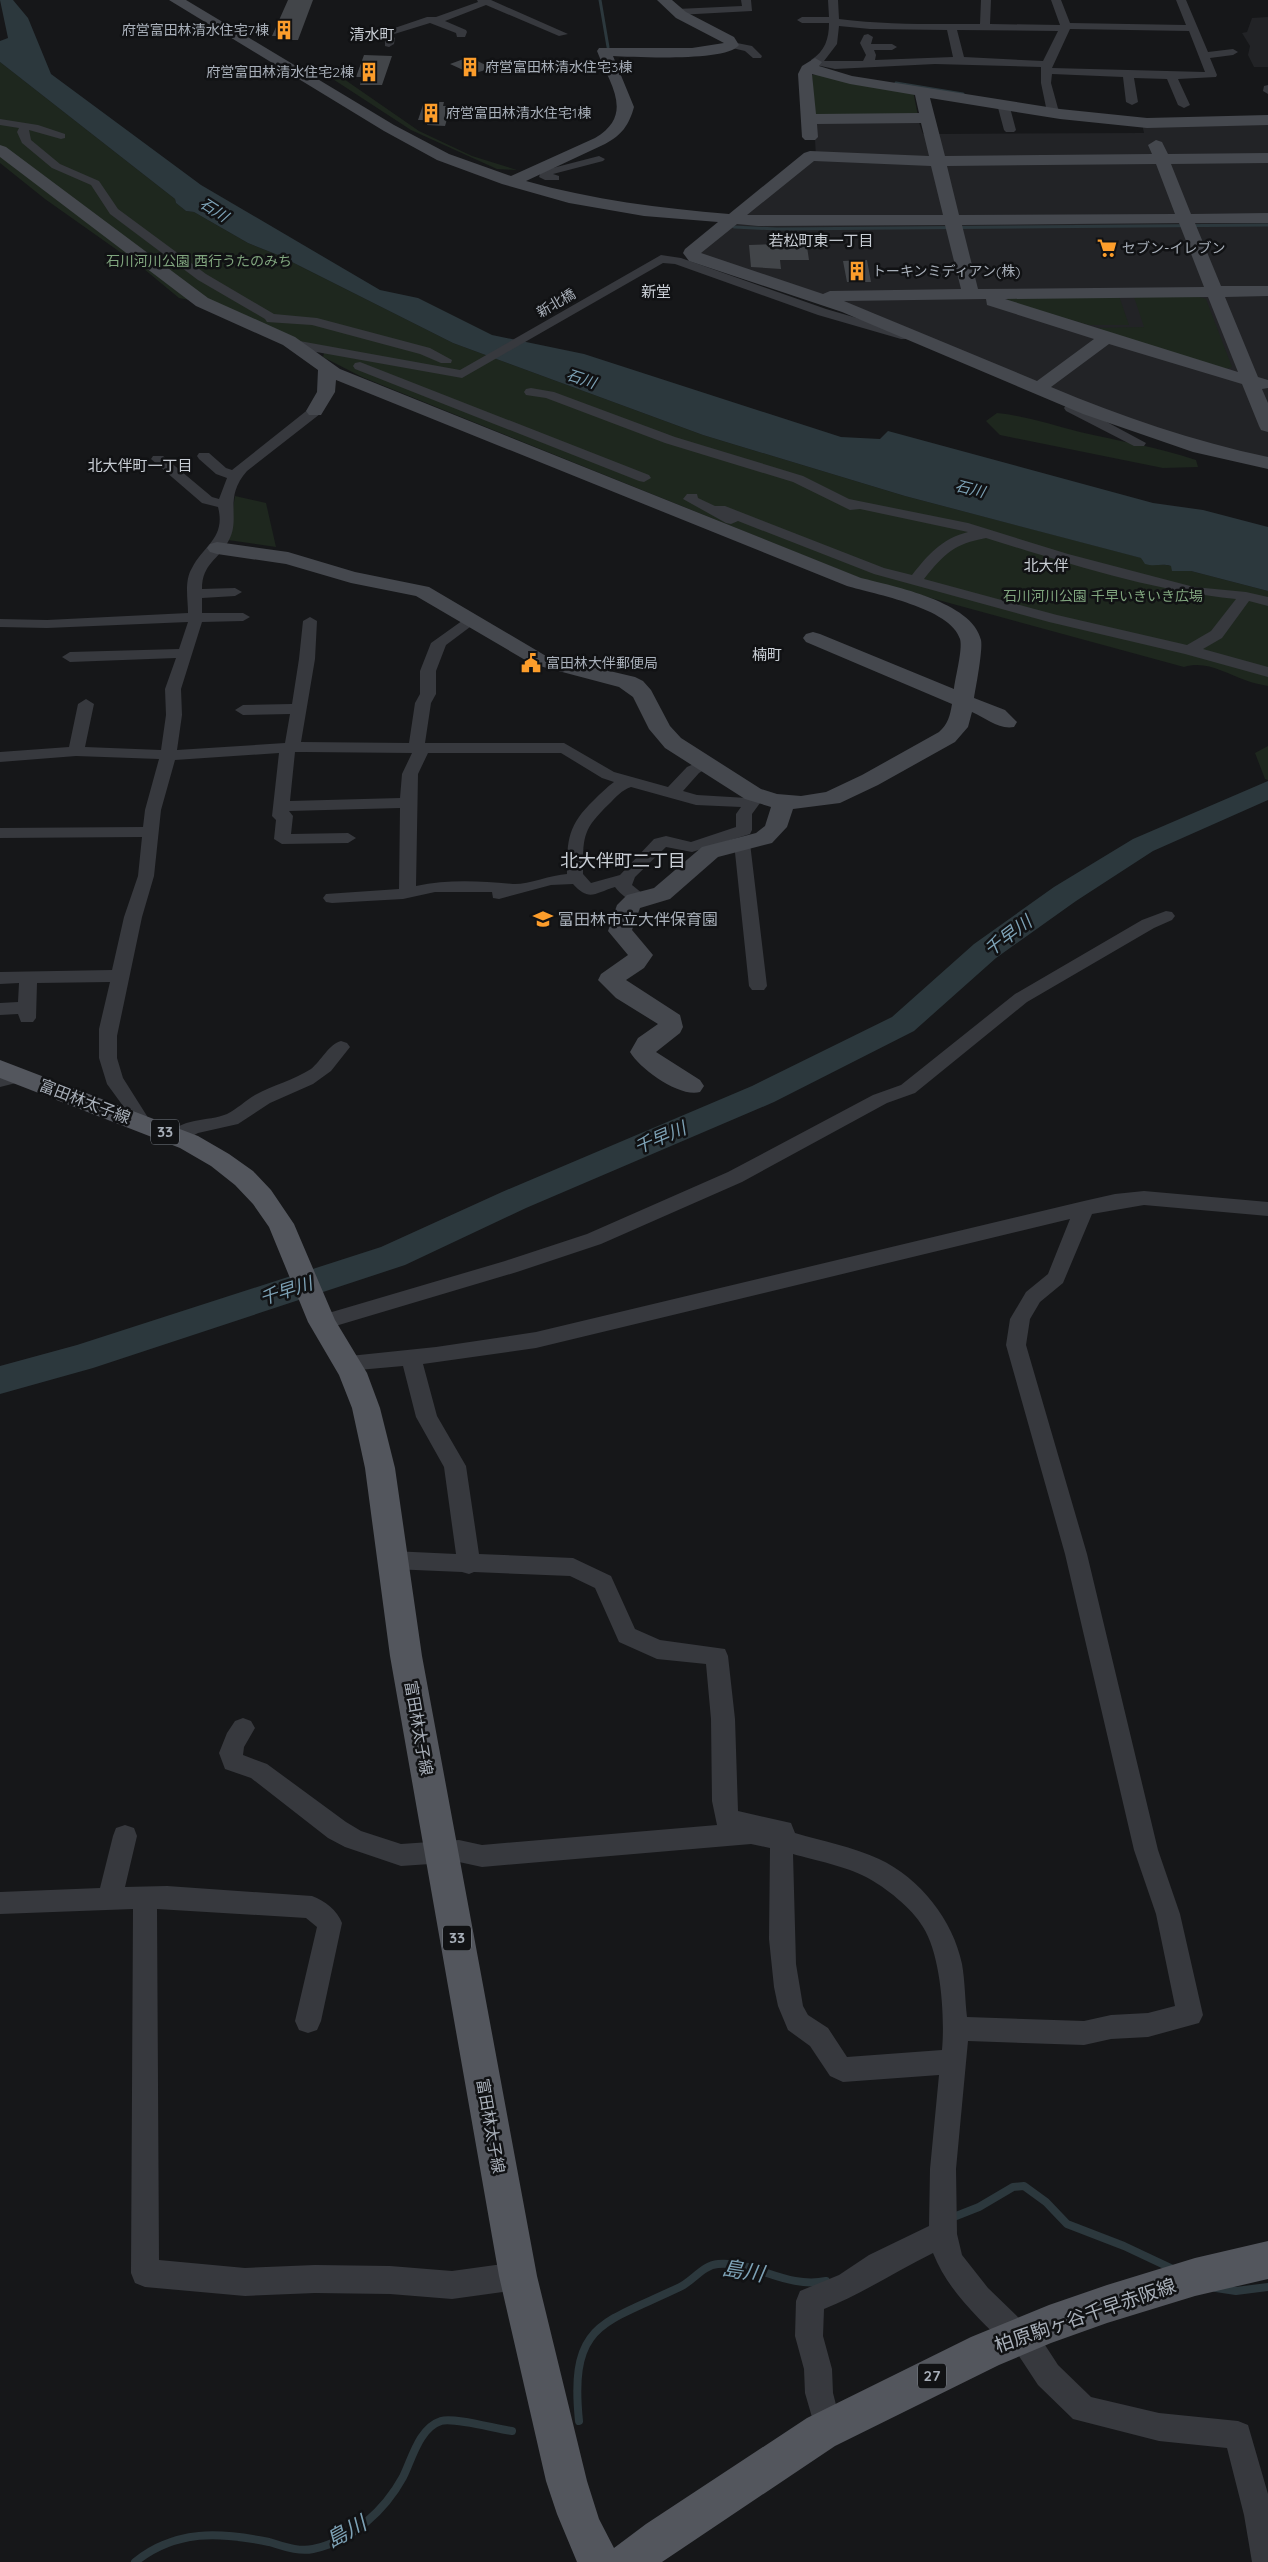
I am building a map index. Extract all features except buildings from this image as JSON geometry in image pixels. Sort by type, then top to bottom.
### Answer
[{"type":"main road","name":"富田林太子線","points":[[7,1075],[177,1137],[220,1160],[254,1187],[281,1224],[321,1319],[347,1363],[359,1388],[372,1431],[380,1468],[403,1638],[518,2276],[533,2346],[576,2512],[588,2543],[624,2561]]},
{"type":"main road","name":"柏原駒ヶ谷千早赤阪線","points":[[624,2561],[828,2428],[920,2381],[1049,2324],[1124,2298],[1195,2277],[1268,2260]]},
{"type":"street","points":[[176,0],[420,146],[443,157],[544,192],[605,204],[731,220],[785,222],[1268,218]]},
{"type":"street","points":[[436,21],[486,2],[503,0]]},
{"type":"street","points":[[664,0],[677,12],[732,42],[732,46]]},
{"type":"street","points":[[677,12],[748,9],[746,0]]},
{"type":"street","points":[[810,156],[810,119],[805,74],[811,66],[824,58],[830,50],[834,21],[833,0]]},
{"type":"street","points":[[985,26],[986,0]]},
{"type":"street","points":[[1053,111],[1046,83],[1047,67],[1060,42],[1065,27],[1056,0]]},
{"type":"street","points":[[831,72],[868,63],[958,61],[1128,74],[1146,71],[1202,79],[1212,75],[1181,0]]},
{"type":"street","points":[[486,2],[563,34]]},
{"type":"street","points":[[390,44],[390,38],[382,34],[431,19],[462,32],[461,35]]},
{"type":"street","points":[[802,20],[834,21],[870,26],[1194,28]]},
{"type":"street","points":[[951,26],[958,61]]},
{"type":"street","points":[[868,63],[871,55],[868,42],[892,48]]},
{"type":"street","points":[[512,182],[612,134],[626,113],[626,107],[604,51],[650,53],[716,50],[732,46],[748,48],[757,56]]},
{"type":"street","points":[[1205,56],[1219,52],[1233,52]]},
{"type":"street","points":[[811,66],[856,65]]},
{"type":"street","points":[[811,66],[850,80],[1003,104],[1147,123],[1268,120]]},
{"type":"street","points":[[1128,74],[1132,102]]},
{"type":"street","points":[[1171,76],[1184,105]]},
{"type":"street","points":[[921,90],[970,293]]},
{"type":"street","points":[[1003,104],[1010,130]]},
{"type":"street","points":[[810,119],[927,118]]},
{"type":"street","points":[[0,122],[25,126],[62,136]]},
{"type":"street","points":[[1147,123],[1214,291],[1259,383],[1268,426]]},
{"type":"street","points":[[25,126],[23,132],[26,141],[56,166],[95,183],[114,211],[202,277],[272,318],[313,321],[425,351],[446,360]]},
{"type":"street","points":[[0,150],[202,302],[294,344],[327,369],[854,582],[943,610],[962,623],[971,640],[961,716],[953,733],[925,751],[832,798],[802,803],[754,800],[743,802],[709,802],[598,771],[569,749],[564,748],[290,748],[168,755],[76,751],[0,756]]},
{"type":"street","points":[[556,178],[545,177],[545,173],[599,159],[579,150]]},
{"type":"street","points":[[1268,158],[937,161],[810,156],[694,249],[692,255],[823,299],[903,338],[1179,442],[1268,463]]},
{"type":"street","name":"新北橋","points":[[323,350],[449,374],[462,374],[662,258],[676,261],[844,319],[845,322],[903,338]]},
{"type":"street","points":[[823,299],[831,295],[847,294],[1268,291]]},
{"type":"street","points":[[970,293],[1259,383]]},
{"type":"street","points":[[1038,388],[1107,337]]},
{"type":"street","points":[[294,344],[323,350],[644,478]]},
{"type":"street","points":[[138,1122],[136,1108],[117,1085],[111,1070],[107,1041],[119,976],[133,917],[146,876],[153,810],[168,755],[174,716],[173,689],[195,618],[194,594],[198,569],[217,548],[225,531],[227,514],[225,504],[235,476],[242,468],[315,411],[326,392],[327,369]]},
{"type":"street","points":[[530,392],[549,395],[670,440],[798,479],[879,520]]},
{"type":"street","points":[[1074,404],[1071,408],[1139,443]]},
{"type":"street","points":[[204,456],[221,471],[235,476]]},
{"type":"street","points":[[158,460],[207,500],[225,504]]},
{"type":"street","points":[[692,497],[690,499],[735,522],[732,526]]},
{"type":"street","points":[[845,502],[989,534],[1063,557],[1194,591],[1246,596],[1268,602]]},
{"type":"street","points":[[720,509],[879,571],[1054,619],[1188,650],[1268,672]]},
{"type":"street","points":[[919,518],[939,534],[942,549]]},
{"type":"street","points":[[915,581],[950,542],[969,536],[989,534]]},
{"type":"street","points":[[217,548],[288,558],[351,576],[422,591],[471,622],[539,660],[635,686],[643,695],[663,734],[754,800]]},
{"type":"street","points":[[194,594],[235,592]]},
{"type":"street","points":[[1188,650],[1207,642],[1222,631],[1246,596]]},
{"type":"street","points":[[0,623],[47,624],[123,619],[242,616]]},
{"type":"street","points":[[310,621],[307,659],[281,806],[280,816],[285,816],[282,839],[348,838]]},
{"type":"street","points":[[408,893],[408,803],[410,774],[419,748],[423,702],[428,694],[428,672],[439,643],[471,622]]},
{"type":"street","points":[[813,638],[997,716],[1006,722]]},
{"type":"street","points":[[70,657],[185,653]]},
{"type":"street","points":[[76,751],[86,704]]},
{"type":"street","points":[[242,710],[299,710]]},
{"type":"street","points":[[672,793],[693,770],[705,764]]},
{"type":"street","points":[[630,781],[618,786],[587,816],[579,828],[574,861],[575,875],[588,890],[619,880],[632,890],[662,894],[710,852],[764,838],[772,834],[777,827],[784,802]]},
{"type":"street","points":[[691,1086],[658,1064],[671,1054],[671,1050],[666,1043],[657,1037],[671,1027],[672,1021],[625,992],[610,980],[635,963],[641,955],[620,931],[632,890],[628,875],[660,843],[666,841],[692,847],[744,830],[744,814],[754,800]]},
{"type":"street","points":[[281,806],[408,803]]},
{"type":"street","points":[[0,833],[151,832]]},
{"type":"street","points":[[742,843],[758,986]]},
{"type":"street","points":[[495,896],[512,889],[551,880],[578,878]]},
{"type":"street","points":[[332,898],[408,893],[435,888],[503,887],[512,889]]},
{"type":"street","points":[[321,1319],[510,1267],[594,1239],[735,1177],[880,1099],[908,1089],[1021,998],[1122,939],[1166,916]]},
{"type":"street","points":[[0,978],[119,976]]},
{"type":"street","points":[[0,1009],[27,1012],[28,977]]},
{"type":"street","points":[[177,1137],[190,1127],[228,1121],[261,1101],[308,1079],[332,1061],[341,1047]]},
{"type":"street","points":[[347,1363],[411,1357],[536,1340],[1115,1201],[1144,1198],[1268,1209]]},
{"type":"street","points":[[955,2029],[1084,2033],[1111,2027],[1148,2025],[1190,2015],[1168,1914],[1146,1850],[1076,1554],[1016,1345],[1020,1319],[1033,1297],[1056,1278],[1084,1208]]},
{"type":"street","points":[[411,1357],[427,1417],[455,1466],[469,1565]]},
{"type":"street","points":[[392,1560],[469,1565],[573,1567],[603,1582],[627,1635],[657,1649],[717,1656],[723,1719],[724,1800],[727,1820],[782,1831],[785,1841],[781,1850],[782,1948],[789,2004],[798,2023],[817,2034],[835,2066],[843,2070],[954,2061]]},
{"type":"street","points":[[243,1728],[231,1748],[230,1756],[233,1762],[259,1771],[337,1830],[354,1839],[401,1855],[442,1854],[459,1851],[482,1856],[751,1833],[872,1867],[904,1889],[934,1920],[949,1963],[955,2029],[954,2061],[943,2169],[943,2234],[946,2250],[952,2265],[978,2298],[1020,2336],[1048,2375],[1083,2409],[1159,2427],[1238,2435],[1259,2515],[1267,2562]]},
{"type":"street","points":[[110,1899],[125,1836]]},
{"type":"street","points":[[0,1903],[167,1897],[312,1907],[330,1923],[308,2022]]},
{"type":"street","points":[[145,1898],[145,2273],[245,2282],[315,2279],[390,2280],[452,2285],[518,2276]]},
{"type":"street","points":[[828,2428],[819,2393],[818,2369],[809,2336],[810,2301],[817,2296],[849,2286],[879,2264],[943,2234]]},
{"type":"shaded area","points":[[1268,17],[1268,67],[1254,67],[1248,55],[1250,46],[1242,33],[1247,32],[1252,18]]},
{"type":"shaded area","points":[[814,120],[918,120],[923,134],[939,134],[1144,133],[1142,124],[1268,120],[1268,460],[1204,446],[1050,390],[873,313],[697,253],[816,158]]},
{"type":"green space","name":"石川河川公園 千早いきいき広場","points":[[0,62],[175,199],[176,203],[186,211],[194,212],[248,243],[278,255],[453,343],[703,435],[905,496],[1142,558],[1143,561],[1172,566],[1173,571],[1191,571],[1268,591],[1268,686],[1248,681],[1208,666],[1192,665],[1184,667],[865,580],[362,377],[323,357],[324,353],[202,302],[179,298],[144,269],[45,199],[0,163]]},
{"type":"green space","points":[[328,68],[419,131],[472,156],[517,170],[497,169],[411,130],[319,70]]},
{"type":"green space","points":[[818,74],[913,91],[918,116],[816,116],[814,114],[812,75]]},
{"type":"green space","points":[[1119,296],[1129,325],[1089,325],[1007,301],[1008,297]]},
{"type":"green space","points":[[1197,296],[1206,299],[1232,367],[1226,369],[1092,328],[1144,327],[1134,297]]},
{"type":"green space","points":[[997,413],[1029,418],[1080,432],[1167,451],[1196,460],[1198,467],[1163,468],[1000,435],[986,421]]},
{"type":"green space","points":[[235,496],[266,503],[276,547],[228,540]]},
{"type":"green space","points":[[1268,746],[1268,780],[1265,779],[1255,753]]},
{"type":"water","name":"石川","points":[[0,0],[13,0],[28,18],[51,74],[201,185],[380,290],[418,298],[492,335],[584,354],[841,437],[880,439],[888,431],[1153,503],[1203,510],[1268,527],[1268,591],[1191,571],[1172,571],[1171,566],[1167,565],[1145,564],[1141,558],[905,496],[703,435],[453,343],[278,255],[248,243],[194,212],[186,211],[176,203],[175,199],[0,62],[0,41],[8,38]]},
{"type":"waterway","points":[[600,0],[608,47]]},
{"type":"waterway","points":[[896,83],[963,94]]},
{"type":"waterway","points":[[734,227],[777,229],[1268,225]]},
{"type":"waterway","name":"千早川","points":[[0,1380],[80,1358],[393,1256],[514,1200],[763,1094],[903,1024],[985,951],[1065,894],[1143,845],[1268,790]]},
{"type":"waterway","name":"島川","points":[[951,2218],[979,2207],[1013,2187],[1024,2186],[1046,2202],[1067,2224],[1124,2246],[1175,2270]]},
{"type":"waterway","name":"島川","points":[[579,2421],[577,2388],[580,2364],[586,2345],[597,2331],[612,2320],[680,2287],[703,2270],[718,2264],[732,2264],[797,2281],[826,2281]]},
{"type":"waterway","name":"島川","points":[[1216,2288],[1236,2291],[1268,2287]]},
{"type":"waterway","name":"島川","points":[[135,2562],[166,2544],[199,2536],[233,2536],[302,2550],[327,2545],[354,2531],[387,2501],[403,2477],[417,2445],[427,2430],[433,2425],[447,2420],[512,2431]]},
{"type":"place","name":"府営富田林清水住宅7棟","points":[[284,30]]},
{"type":"place","name":"府営富田林清水住宅3棟","points":[[470,67]]},
{"type":"place","name":"府営富田林清水住宅2棟","points":[[369,72]]},
{"type":"place","name":"府営富田林清水住宅1棟","points":[[431,113]]},
{"type":"place","name":"セブン-イレブン","points":[[1107,248]]},
{"type":"place","name":"トーキンミディアン(株)","points":[[857,271]]},
{"type":"place","name":"富田林大伴郵便局","points":[[531,663]]},
{"type":"place","name":"富田林市立大伴保育園","points":[[543,919]]},
{"type":"district","name":"清水町","points":[[372,35]]},
{"type":"district","name":"若松町東一丁目","points":[[821,241]]},
{"type":"district","name":"新堂","points":[[656,292]]},
{"type":"district","name":"北大伴町一丁目","points":[[140,466]]},
{"type":"district","name":"北大伴","points":[[1046,566]]},
{"type":"district","name":"楠町","points":[[767,655]]},
{"type":"district","name":"北大伴町二丁目","points":[[623,861]]},
{"type":"park label","name":"石川河川公園 西行うたのみち","points":[[199,261]]}]
